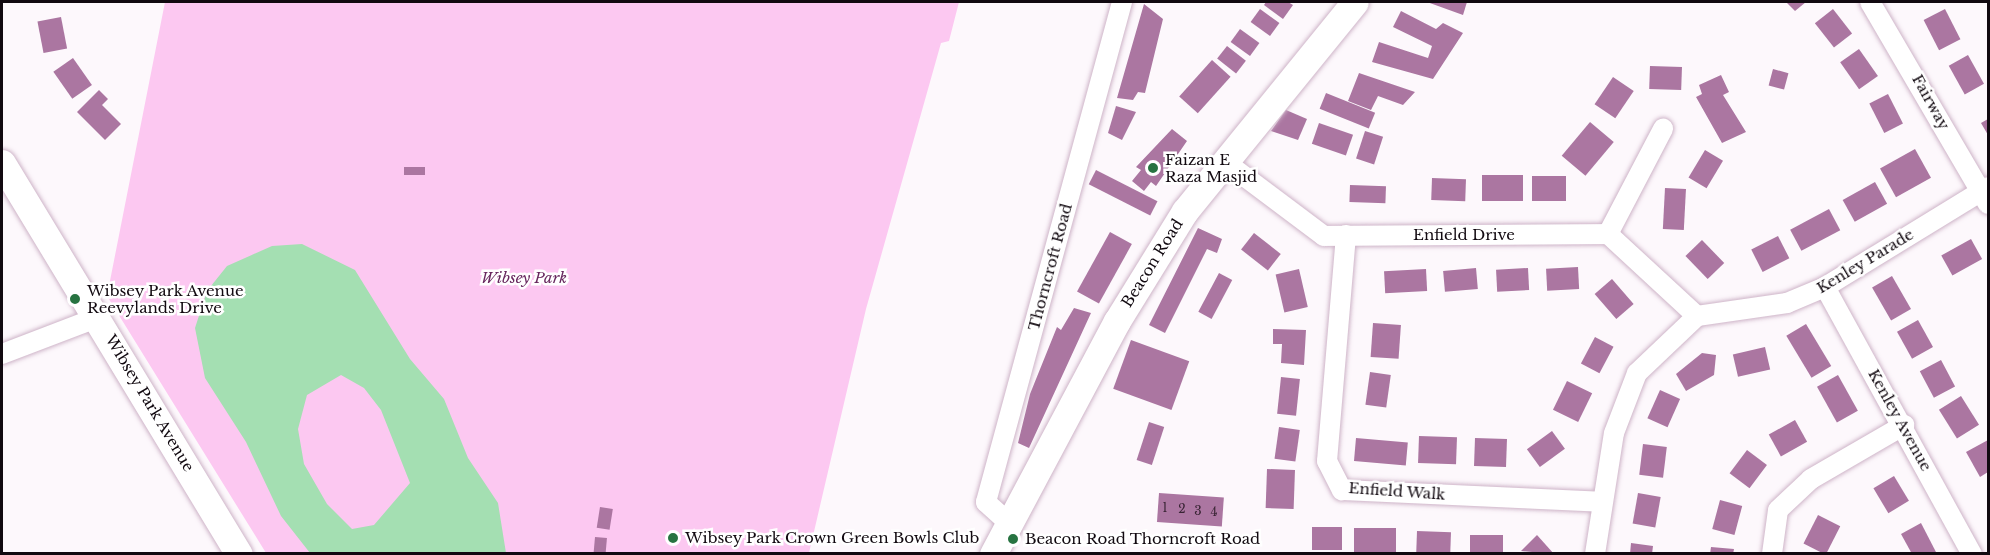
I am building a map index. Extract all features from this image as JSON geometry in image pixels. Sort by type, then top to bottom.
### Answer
[{"type":"main road","name":"Beacon Road","points":[[993,554],[1117,321],[1185,211],[1354,2]]},
{"type":"main road","name":"Wibsey Park Avenue","points":[[2,163],[99,317],[239,554]]},
{"type":"street","name":"Thorncroft Road","points":[[1009,523],[986,502],[1122,2]]},
{"type":"street","name":"Fairway","points":[[1870,2],[1986,194]]},
{"type":"street","points":[[1595,554],[1614,433],[1637,373],[1697,316],[1608,234],[1663,129]]},
{"type":"street","name":"Enfield Drive","points":[[1224,161],[1324,236],[1608,234]]},
{"type":"street","name":"Kenley Parade","points":[[1697,316],[1787,303],[1825,287],[1986,194]]},
{"type":"street","name":"Enfield Walk","points":[[1346,235],[1327,461],[1342,490],[1602,502]]},
{"type":"street","name":"Kenley Avenue","points":[[1825,287],[1904,425],[1972,554]]},
{"type":"street","points":[[2,354],[99,317]]},
{"type":"street","points":[[1772,554],[1778,510],[1810,478],[1904,425]]},
{"type":"green space","name":"Wibsey Park","points":[[165,2],[959,2],[949,41],[941,43],[866,309],[809,553],[266,553],[107,296]]},
{"type":"shaded area","points":[[302,244],[355,270],[410,359],[444,399],[468,458],[498,503],[506,553],[310,553],[281,516],[246,442],[205,378],[195,328],[207,291],[227,266],[272,246]],"holes":[[[341,375],[364,388],[381,410],[410,483],[374,525],[352,529],[327,504],[304,464],[298,429],[307,395]]]},
{"type":"building","points":[[1266,2],[1288,2],[1293,5],[1283,19],[1264,5]]},
{"type":"building","points":[[1427,2],[1467,2],[1463,15]]},
{"type":"building","points":[[1786,2],[1806,2],[1795,11]]},
{"type":"building","points":[[1144,4],[1163,19],[1145,93],[1138,92],[1133,100],[1117,98]]},
{"type":"building","points":[[1260,9],[1279,23],[1270,36],[1251,22]]},
{"type":"building","points":[[1833,9],[1852,33],[1834,48],[1815,23]]},
{"type":"building","points":[[1945,9],[1960,39],[1939,50],[1924,20]]},
{"type":"building","points":[[1401,11],[1436,29],[1443,23],[1463,33],[1433,79],[1372,62],[1379,42],[1428,58],[1432,46],[1393,27]]},
{"type":"building","points":[[61,17],[67,48],[44,53],[37,22]]},
{"type":"building","points":[[1240,29],[1259,43],[1250,56],[1231,42]]},
{"type":"building","points":[[1227,46],[1246,61],[1236,73],[1217,59]]},
{"type":"building","points":[[1859,49],[1878,76],[1859,89],[1840,62]]},
{"type":"building","points":[[1968,55],[1984,84],[1965,95],[1949,66]]},
{"type":"building","points":[[73,58],[92,85],[72,99],[53,72]]},
{"type":"building","points":[[1212,60],[1231,77],[1198,113],[1179,96]]},
{"type":"building","points":[[1650,66],[1682,67],[1681,90],[1649,89]]},
{"type":"building","points":[[1773,69],[1788,73],[1784,90],[1769,85]]},
{"type":"building","points":[[1359,73],[1415,92],[1403,105],[1378,96],[1371,110],[1348,101]]},
{"type":"building","points":[[1721,75],[1729,92],[1723,95],[1746,132],[1722,143],[1696,97],[1702,94],[1699,85]]},
{"type":"building","points":[[1613,77],[1634,91],[1615,118],[1595,104]]},
{"type":"building","points":[[99,90],[108,99],[102,105],[121,124],[105,140],[77,112]]},
{"type":"building","points":[[1326,93],[1375,113],[1369,129],[1320,109]]},
{"type":"building","points":[[1888,94],[1903,123],[1884,133],[1869,104]]},
{"type":"building","points":[[1116,106],[1136,112],[1122,140],[1108,133]]},
{"type":"building","points":[[1286,110],[1307,119],[1298,140],[1271,131]]},
{"type":"building","points":[[1988,119],[1988,135],[1981,123]]},
{"type":"building","points":[[1590,122],[1614,142],[1585,176],[1562,156]]},
{"type":"building","points":[[1319,123],[1353,135],[1346,156],[1312,144]]},
{"type":"building","name":"Faizan E Raza Masjid","points":[[1172,129],[1187,141],[1156,186],[1151,182],[1144,191],[1132,181],[1141,170],[1136,167]]},
{"type":"building","points":[[1365,131],[1383,137],[1374,164],[1356,159]]},
{"type":"building","points":[[1915,149],[1931,178],[1896,197],[1880,168]]},
{"type":"building","points":[[1705,150],[1723,161],[1707,188],[1689,177]]},
{"type":"building","points":[[404,167],[425,167],[425,175],[404,175]]},
{"type":"building","points":[[1096,170],[1157,201],[1150,216],[1089,184]]},
{"type":"building","points":[[1482,175],[1523,175],[1523,201],[1482,201]]},
{"type":"building","points":[[1532,176],[1566,176],[1566,201],[1532,201]]},
{"type":"building","points":[[1432,178],[1466,179],[1465,201],[1431,200]]},
{"type":"building","points":[[1875,182],[1887,204],[1855,222],[1843,200]]},
{"type":"building","points":[[1350,185],[1386,186],[1385,203],[1349,202]]},
{"type":"building","points":[[1665,188],[1686,189],[1684,230],[1663,229]]},
{"type":"building","points":[[1829,209],[1840,230],[1801,251],[1790,230]]},
{"type":"building","points":[[1198,228],[1222,239],[1217,253],[1207,249],[1165,333],[1149,325]]},
{"type":"building","points":[[1110,232],[1132,244],[1099,304],[1077,291]]},
{"type":"building","points":[[1254,233],[1281,254],[1268,270],[1241,250]]},
{"type":"building","points":[[1778,236],[1789,258],[1763,272],[1751,250]]},
{"type":"building","points":[[1971,239],[1982,259],[1952,276],[1941,255]]},
{"type":"building","points":[[1702,240],[1724,263],[1708,279],[1685,256]]},
{"type":"building","points":[[1578,267],[1579,289],[1547,291],[1546,269]]},
{"type":"building","points":[[1476,268],[1478,289],[1445,292],[1443,271]]},
{"type":"building","points":[[1528,268],[1529,290],[1497,292],[1496,270]]},
{"type":"building","points":[[1299,269],[1308,307],[1284,312],[1276,274]]},
{"type":"building","points":[[1426,269],[1427,291],[1385,293],[1384,271]]},
{"type":"building","points":[[1219,273],[1232,280],[1212,319],[1198,312]]},
{"type":"building","points":[[1892,276],[1911,309],[1891,320],[1872,288]]},
{"type":"building","points":[[1612,279],[1634,304],[1616,319],[1595,294]]},
{"type":"building","points":[[1074,308],[1091,313],[1029,448],[1018,443],[1030,394],[1057,327],[1061,330]]},
{"type":"building","points":[[1918,320],[1933,347],[1912,359],[1897,332]]},
{"type":"building","points":[[1373,323],[1401,325],[1399,359],[1371,357]]},
{"type":"building","points":[[1806,324],[1831,366],[1812,378],[1786,336]]},
{"type":"building","points":[[1273,329],[1306,330],[1304,365],[1281,363],[1282,344],[1273,344]]},
{"type":"building","points":[[1595,337],[1614,347],[1599,373],[1581,363]]},
{"type":"building","points":[[1131,340],[1189,361],[1171,410],[1113,389]]},
{"type":"building","points":[[1765,347],[1770,369],[1738,377],[1733,354]]},
{"type":"building","points":[[1702,353],[1716,355],[1714,375],[1686,391],[1676,374]]},
{"type":"building","points":[[1941,360],[1955,386],[1934,398],[1920,371]]},
{"type":"building","points":[[1370,372],[1391,375],[1386,408],[1365,405]]},
{"type":"building","points":[[1838,375],[1858,411],[1837,422],[1817,387]]},
{"type":"building","points":[[1281,377],[1300,379],[1296,416],[1277,414]]},
{"type":"building","points":[[1567,381],[1592,393],[1578,422],[1553,410]]},
{"type":"building","points":[[1660,390],[1680,399],[1667,427],[1647,418]]},
{"type":"building","points":[[1961,396],[1979,425],[1957,439],[1939,410]]},
{"type":"building","points":[[1795,420],[1807,442],[1781,456],[1769,435]]},
{"type":"building","points":[[1149,422],[1164,427],[1152,465],[1137,460]]},
{"type":"building","points":[[1279,427],[1300,430],[1295,462],[1275,459]]},
{"type":"building","points":[[1552,431],[1565,449],[1540,467],[1527,449]]},
{"type":"building","points":[[1419,436],[1457,437],[1456,464],[1418,463]]},
{"type":"building","points":[[1356,438],[1408,443],[1406,465],[1354,461]]},
{"type":"building","points":[[1475,438],[1507,439],[1506,467],[1474,466]]},
{"type":"building","points":[[1988,440],[1988,472],[1980,477],[1966,452]]},
{"type":"building","points":[[1643,444],[1667,447],[1663,478],[1639,475]]},
{"type":"building","points":[[1747,450],[1767,465],[1750,488],[1730,473]]},
{"type":"building","points":[[1267,469],[1295,470],[1294,509],[1266,508]]},
{"type":"building","points":[[1894,476],[1909,501],[1888,513],[1873,488]]},
{"type":"building","points":[[1159,493],[1224,498],[1222,526],[1157,522]]},
{"type":"building","points":[[1638,493],[1661,497],[1655,528],[1633,524]]},
{"type":"building","points":[[1720,500],[1742,506],[1734,535],[1712,529]]},
{"type":"building","points":[[600,507],[613,509],[610,530],[597,528]]},
{"type":"building","points":[[1818,515],[1840,526],[1826,554],[1803,544]]},
{"type":"building","points":[[1921,523],[1937,554],[1912,554],[1901,534]]},
{"type":"building","points":[[1312,527],[1342,527],[1342,550],[1312,550]]},
{"type":"building","points":[[1354,528],[1396,528],[1396,554],[1354,554]]},
{"type":"building","points":[[1417,531],[1451,532],[1450,554],[1416,553]]},
{"type":"building","points":[[1470,535],[1503,535],[1503,554],[1470,554]]},
{"type":"building","points":[[1537,535],[1554,554],[1521,551]]},
{"type":"building","points":[[595,537],[607,538],[606,554],[594,554]]},
{"type":"building","points":[[1631,543],[1653,546],[1652,554],[1630,554]]},
{"type":"building","points":[[1711,547],[1734,549],[1733,554],[1710,554]]},
{"type":"place","name":"Faizan E Raza Masjid","points":[[1153,168]]},
{"type":"place","name":"Wibsey Park Avenue Reevylands Drive","points":[[75,299]]},
{"type":"place","name":"Wibsey Park Crown Green Bowls Club","points":[[673,538]]},
{"type":"place","name":"Beacon Road Thorncroft Road","points":[[1013,539]]}]
